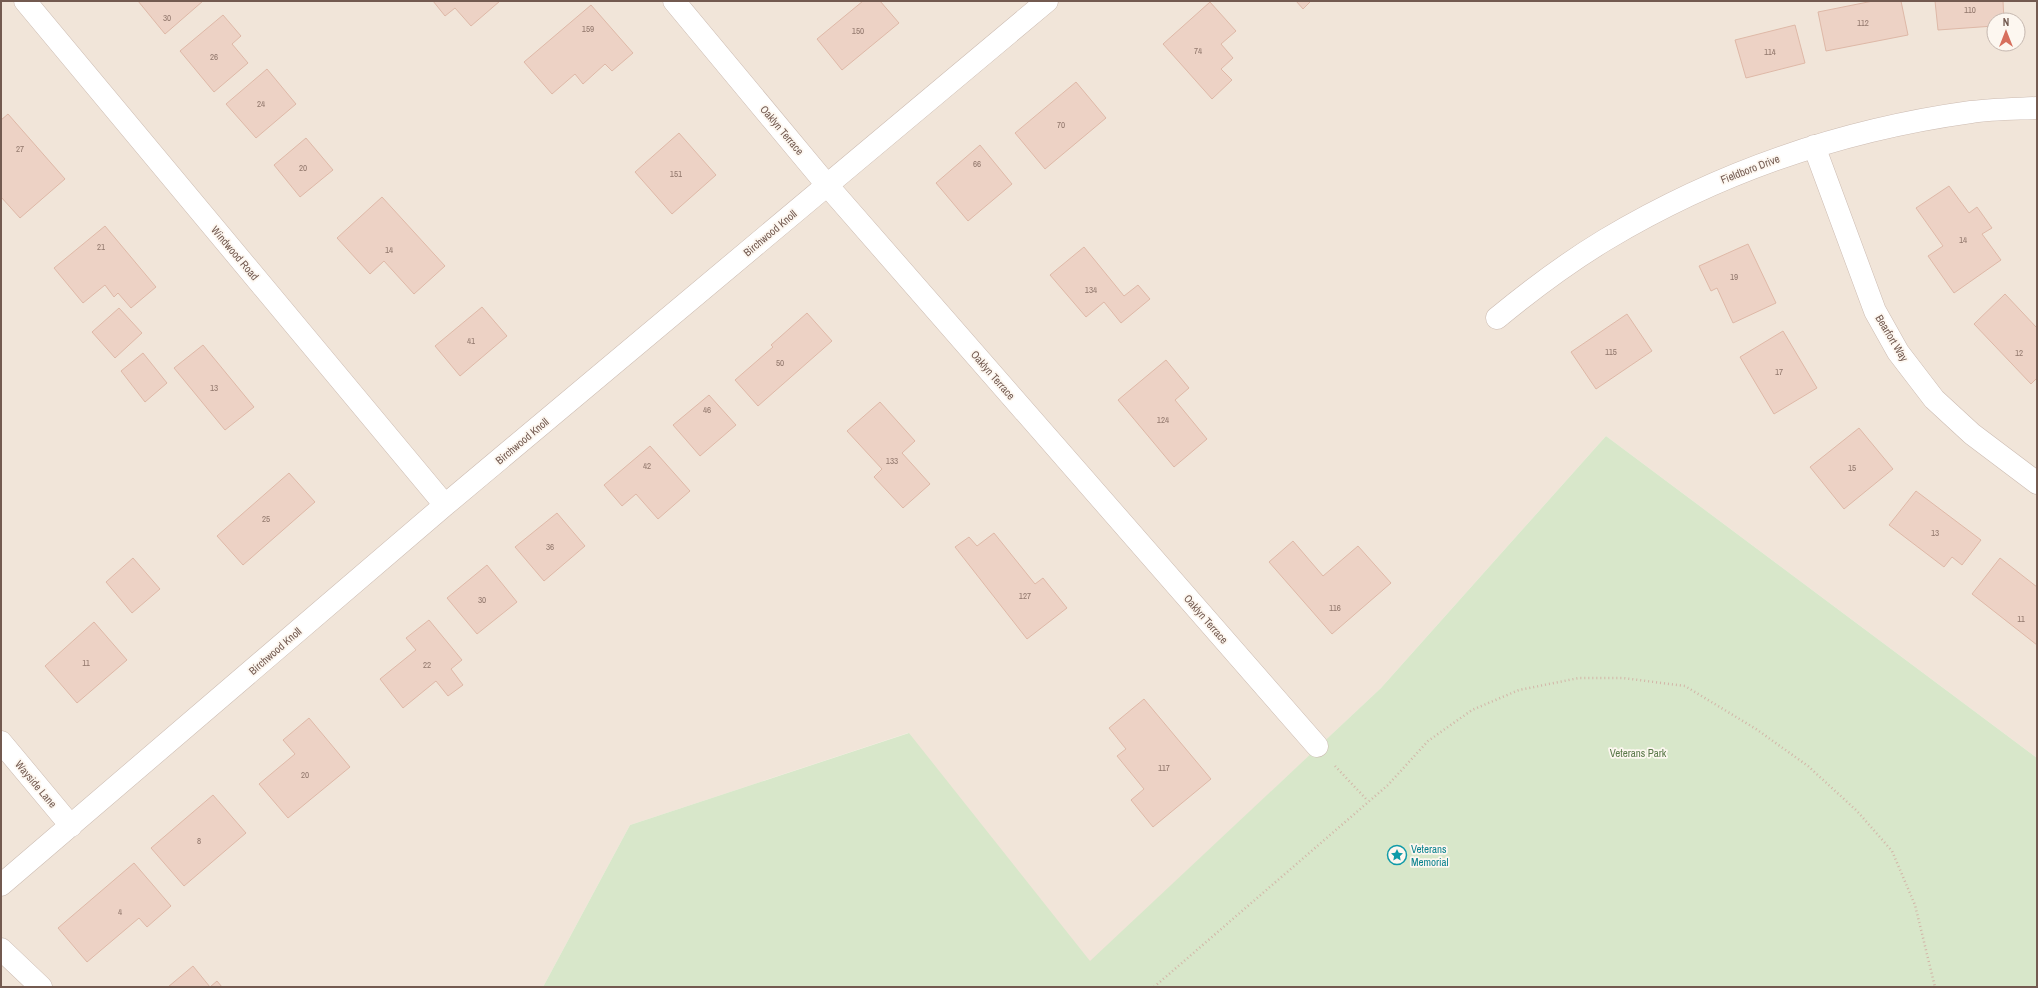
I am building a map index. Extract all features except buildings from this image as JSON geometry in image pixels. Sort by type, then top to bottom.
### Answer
[{"type":"street","name":"Windwood Road","points":[[25,1],[445,505]]},
{"type":"street","name":"Oaklyn Terrace","points":[[674,1],[827,185],[1317,746]]},
{"type":"street","name":"Birchwood Knoll","points":[[1,885],[445,505],[1047,1]]},
{"type":"street","name":"Fieldboro Drive","points":[[1497,318],[1539,285],[1604,241],[1672,202],[1748,169],[1814,146],[1894,125],[1972,112],[2037,108]]},
{"type":"street","name":"Bearfort Way","points":[[1814,146],[1875,311],[1898,352],[1934,399],[1972,434],[2037,483]]},
{"type":"street","name":"Wayside Lane","points":[[1,742],[71,826]]},
{"type":"street","points":[[1,950],[41,987]]},
{"type":"path","points":[[1154,987],[1388,785],[1428,741],[1472,710],[1519,690],[1579,678],[1623,678],[1685,686],[1756,729],[1808,766],[1857,811],[1892,851],[1915,905],[1935,987]]},
{"type":"path","points":[[1332,762],[1368,801]]},
{"type":"shaded area","points":[[1,1],[2037,1],[2037,758],[1606,436],[1381,688],[1090,962],[908,733],[630,825],[543,987],[1,987]]},
{"type":"green space","name":"Veterans Park","points":[[1606,436],[2037,758],[2037,987],[543,987],[630,825],[909,733],[1090,961],[1381,688]]},
{"type":"place","name":"Veterans Memorial","points":[[1397,855]]}]
